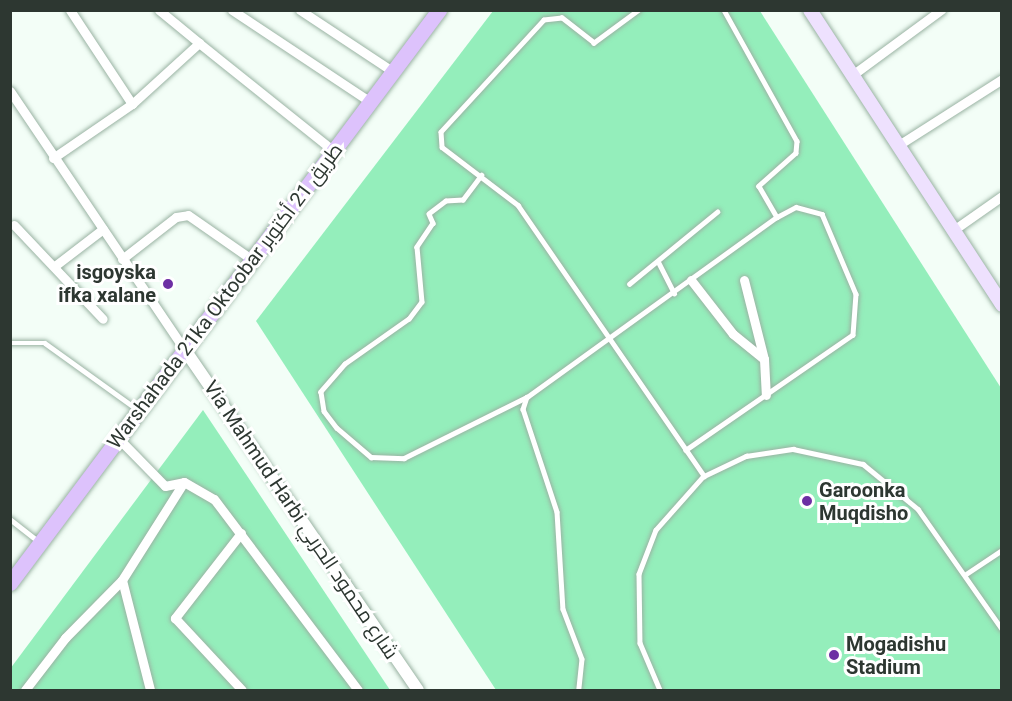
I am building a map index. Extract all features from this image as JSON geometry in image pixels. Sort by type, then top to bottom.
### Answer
[{"type":"main road","name":"Warshahada 21ka Oktoobar طريق 21 أكتوبر","points":[[10,583],[254,261],[369,101],[439,10]]},
{"type":"main road","points":[[810,10],[897,146],[955,229],[1002,305]]},
{"type":"street","points":[[70,10],[132,104]]},
{"type":"street","points":[[159,10],[334,151]]},
{"type":"street","points":[[232,10],[369,101]]},
{"type":"street","points":[[300,10],[392,71]]},
{"type":"street","points":[[851,76],[941,10]]},
{"type":"street","points":[[53,158],[132,104],[199,43]]},
{"type":"street","points":[[897,146],[1002,79]]},
{"type":"street","points":[[10,91],[53,158],[185,350]]},
{"type":"street","points":[[955,229],[1002,196]]},
{"type":"street","points":[[122,259],[176,218],[188,215],[254,261]]},
{"type":"street","points":[[14,225],[56,265],[103,319]]},
{"type":"street","points":[[56,265],[103,229]]},
{"type":"street","points":[[691,280],[733,334],[764,359]]},
{"type":"street","points":[[744,280],[764,359],[766,395]]},
{"type":"street","name":"Via Mahmud Harbi شارع محمود الحربي","points":[[185,350],[418,690]]},
{"type":"street","points":[[118,438],[165,486],[184,482],[214,499],[358,690]]},
{"type":"street","points":[[26,690],[65,638],[122,580],[184,482]]},
{"type":"street","points":[[241,533],[175,618],[242,690]]},
{"type":"street","points":[[122,580],[150,690]]},
{"type":"lane","points":[[639,10],[594,43],[562,18],[552,16],[518,43],[441,132],[442,147],[482,175],[518,205],[564,264],[608,339],[704,476]]},
{"type":"lane","points":[[724,10],[797,141],[796,153],[759,186],[777,217]]},
{"type":"lane","points":[[482,175],[463,200],[446,201],[429,214],[433,223],[417,247],[422,302],[409,319],[345,364],[319,399],[337,428],[359,449],[387,460],[404,458],[527,397],[777,217],[796,207],[822,214],[843,254],[858,318],[853,335],[686,450]]},
{"type":"lane","points":[[629,284],[659,263],[717,212]]},
{"type":"lane","points":[[659,263],[674,293]]},
{"type":"lane","points":[[10,343],[45,343],[140,411]]},
{"type":"lane","points":[[527,397],[522,409],[557,512],[563,609],[582,659],[579,690]]},
{"type":"lane","points":[[660,690],[640,643],[639,574],[663,520],[704,476],[764,452],[793,449],[841,456],[902,491],[966,574],[1002,629]]},
{"type":"lane","points":[[10,519],[40,543]]},
{"type":"lane","points":[[966,574],[1002,550]]},
{"type":"green space","points":[[493,11],[760,11],[1001,388],[1001,690],[496,690],[256,321]]},
{"type":"green space","points":[[203,410],[390,690],[11,690],[10,669]]},
{"type":"place","name":"isgoyska ifka xalane","points":[[168,284]]},
{"type":"place","name":"Garoonka Muqdisho","points":[[807,501]]},
{"type":"place","name":"Mogadishu Stadium","points":[[834,655]]}]
